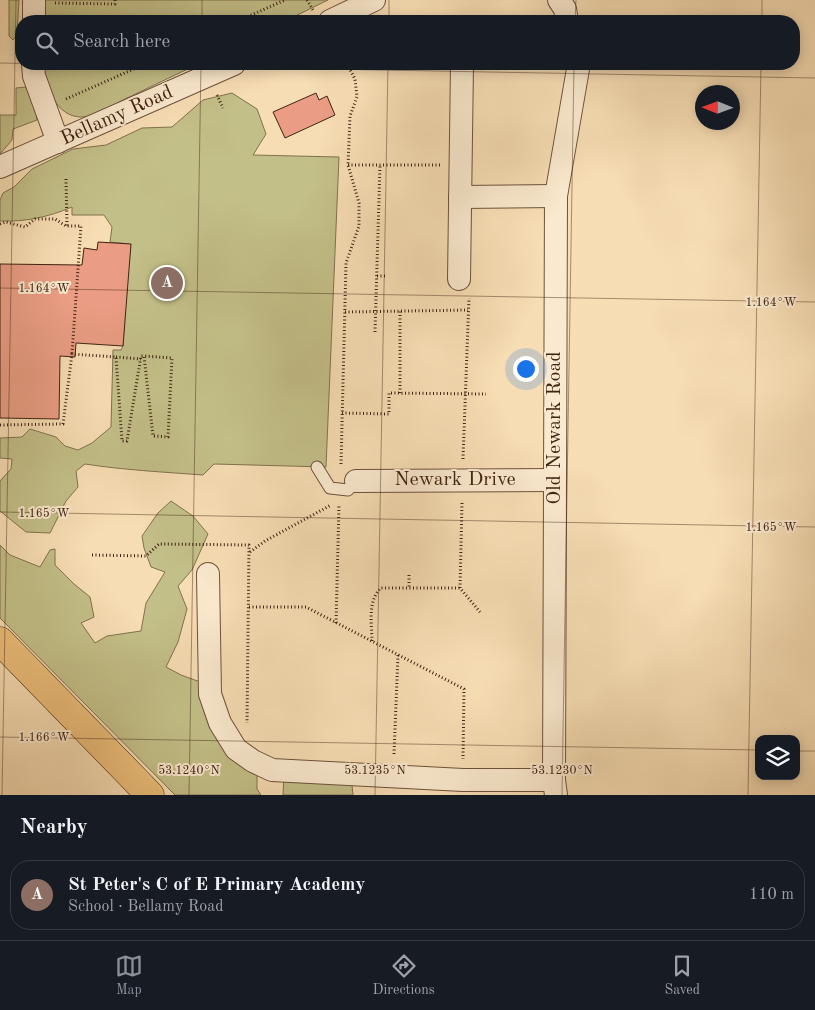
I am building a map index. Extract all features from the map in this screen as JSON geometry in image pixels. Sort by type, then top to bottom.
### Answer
[{"type":"main road","points":[[0,641],[150,795]]},
{"type":"street","points":[[343,15],[374,0]]},
{"type":"street","points":[[559,0],[566,15]]},
{"type":"street","points":[[34,70],[58,142]]},
{"type":"street","name":"Bellamy Road","points":[[0,167],[220,70]]},
{"type":"street","points":[[462,70],[460,197],[464,287]]},
{"type":"street","name":"Old Newark Road","points":[[555,788],[556,196],[578,70]]},
{"type":"street","points":[[460,197],[556,196]]},
{"type":"street","name":"Newark Drive","points":[[348,486],[462,480],[555,480]]},
{"type":"street","points":[[208,574],[210,694],[220,723],[236,749],[253,761],[272,770],[463,780],[555,788]]},
{"type":"lane","points":[[317,467],[330,488],[348,486]]},
{"type":"path","points":[[34,8],[115,4],[116,0]]},
{"type":"path","points":[[251,15],[285,0]]},
{"type":"path","points":[[65,100],[132,70]]},
{"type":"path","points":[[348,486],[342,413],[346,263],[359,226],[359,202],[348,165],[350,116],[357,97],[355,79],[350,70]]},
{"type":"path","points":[[216,93],[223,108]]},
{"type":"path","points":[[348,165],[461,165]]},
{"type":"path","points":[[375,332],[380,165]]},
{"type":"path","points":[[66,179],[67,226]]},
{"type":"path","points":[[0,224],[6,222],[25,227],[35,219],[55,219],[67,226],[81,226],[72,354],[63,424],[0,425]]},
{"type":"path","points":[[377,276],[386,276]]},
{"type":"path","points":[[464,287],[468,310],[460,588],[480,612]]},
{"type":"path","points":[[345,312],[468,310]]},
{"type":"path","points":[[400,311],[400,393]]},
{"type":"path","points":[[72,354],[172,358],[168,437],[153,436],[142,358]]},
{"type":"path","points":[[116,357],[122,441],[127,441],[142,358]]},
{"type":"path","points":[[342,413],[389,414],[389,392],[486,394]]},
{"type":"path","points":[[376,414],[376,419]]},
{"type":"path","points":[[249,552],[265,541],[340,500],[336,622]]},
{"type":"path","points":[[409,575],[409,588]]},
{"type":"path","points":[[372,641],[372,603],[376,593],[381,588],[460,588]]},
{"type":"path","points":[[248,607],[306,607],[464,689],[463,780]]},
{"type":"path","points":[[393,776],[398,655]]},
{"type":"shaded area","points":[[9,0],[19,0],[18,15],[15,15],[15,38],[13,40],[9,36]]},
{"type":"shaded area","points":[[45,0],[328,0],[297,15],[45,15]]},
{"type":"shaded area","points":[[44,70],[186,70],[99,112],[82,117],[73,116],[65,112],[53,99]]},
{"type":"shaded area","points":[[26,87],[35,105],[37,120],[13,129],[12,140],[0,154],[0,115],[16,115],[16,88]]},
{"type":"shaded area","points":[[232,93],[257,109],[266,134],[253,155],[339,157],[326,467],[214,464],[203,475],[85,464],[76,471],[78,487],[66,501],[50,533],[26,532],[0,511],[0,481],[11,469],[12,459],[0,458],[0,438],[22,437],[30,429],[56,437],[65,446],[78,450],[92,443],[111,427],[113,350],[121,350],[123,346],[129,244],[110,242],[112,227],[104,215],[72,215],[72,207],[55,214],[37,218],[19,221],[0,221],[0,200],[3,193],[14,187],[32,169],[73,149],[106,145],[142,128],[172,127],[203,100]]},
{"type":"shaded area","points":[[171,501],[193,516],[208,534],[192,570],[178,586],[187,609],[178,642],[166,667],[203,683],[257,769],[257,789],[261,795],[175,795],[0,618],[0,545],[10,555],[40,567],[50,550],[55,549],[55,565],[90,597],[94,617],[81,623],[95,643],[107,636],[141,631],[146,603],[165,572],[151,567],[142,536],[158,513]]},
{"type":"shaded area","points":[[284,774],[352,785],[353,795],[283,795]]},
{"type":"building","points":[[316,93],[319,100],[327,96],[335,115],[285,138],[273,112]]},
{"type":"building","points":[[98,242],[131,244],[123,346],[76,343],[75,357],[60,356],[59,419],[0,418],[0,264],[82,265],[84,248],[97,250]]},
{"type":"place","name":"St Peter's C of E Primary Academy","points":[[167,283]]}]
